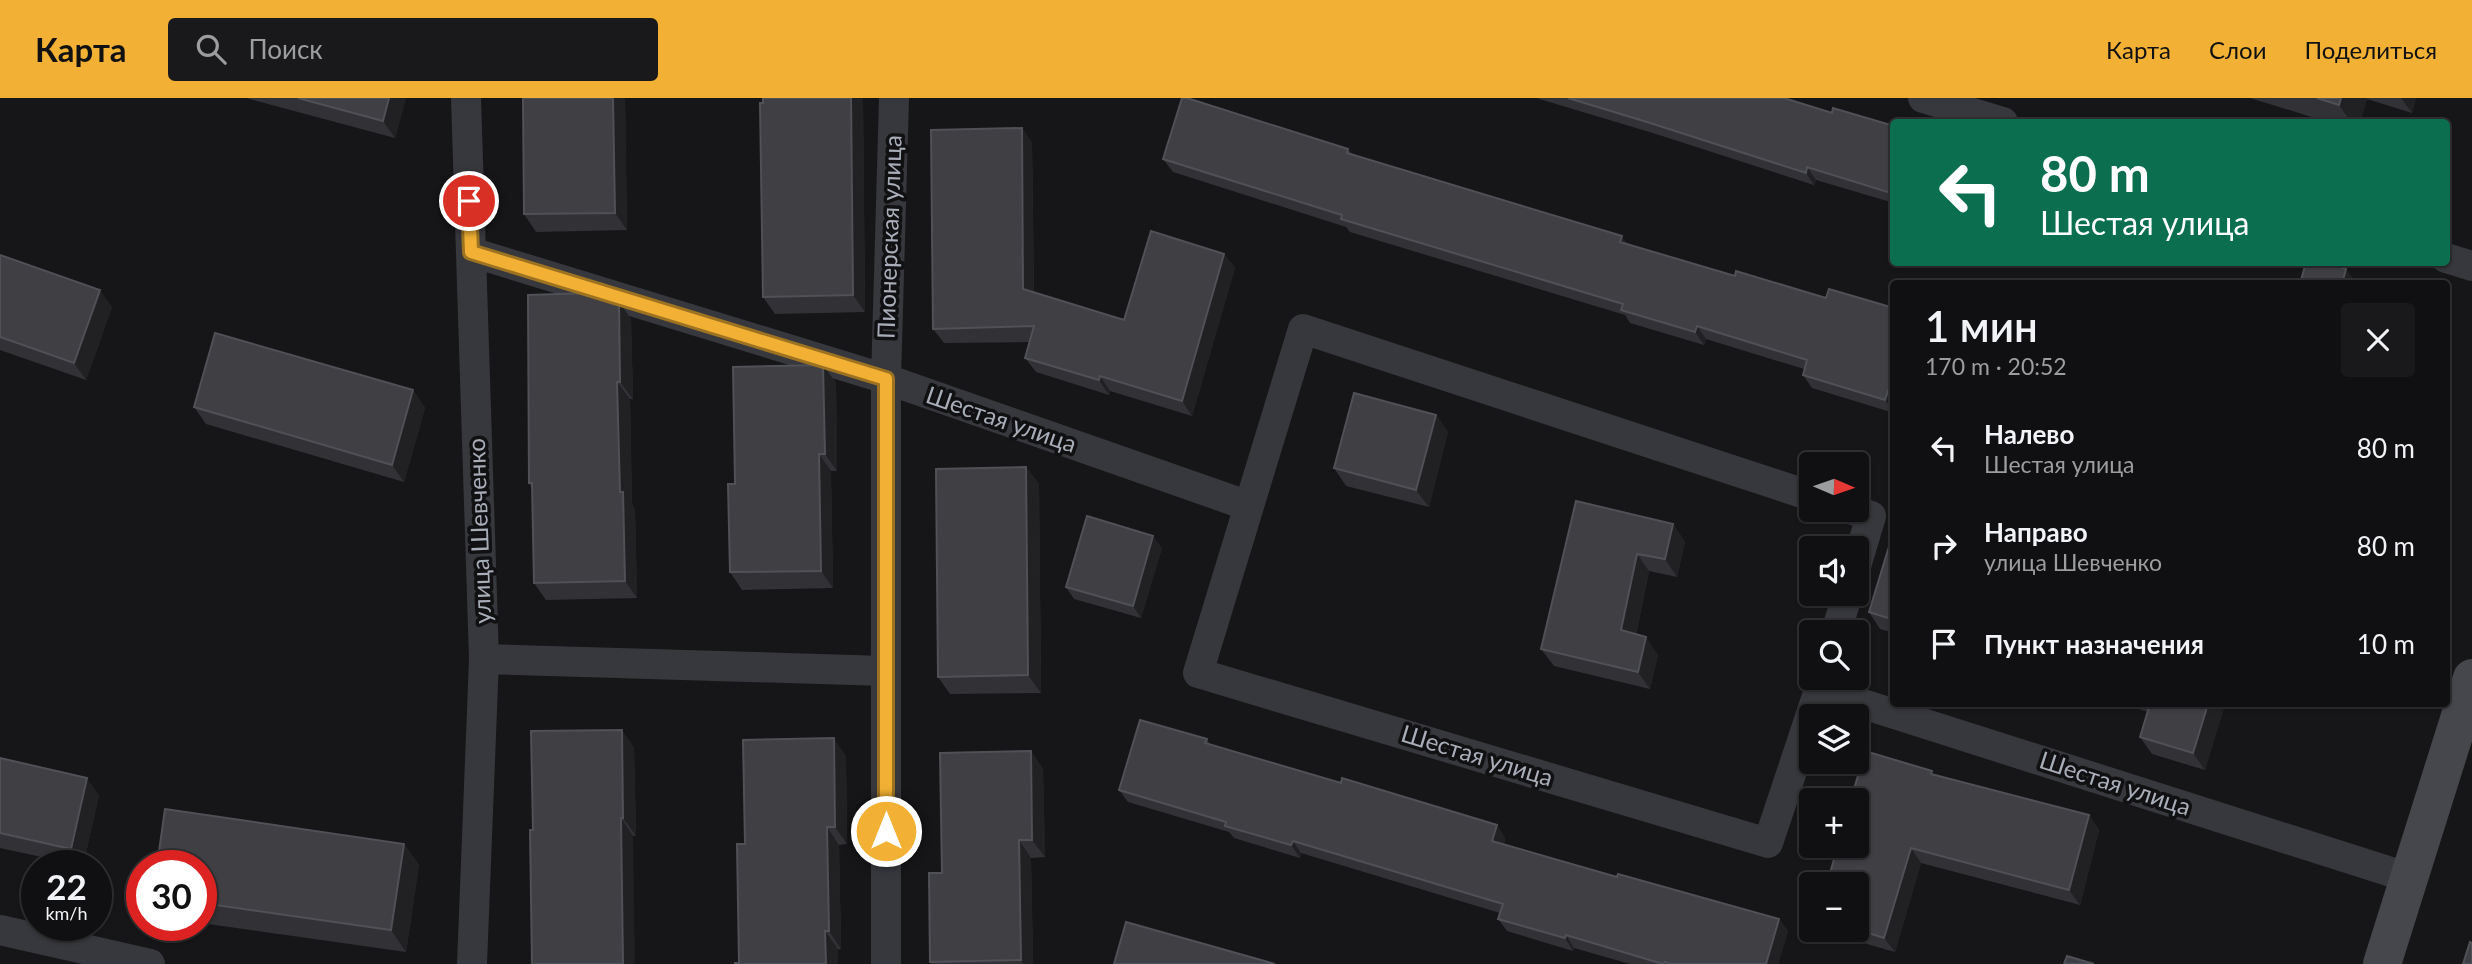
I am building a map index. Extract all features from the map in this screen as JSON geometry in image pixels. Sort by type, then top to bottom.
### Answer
[{"type":"main road","points":[[2382,964],[2472,678]]},
{"type":"street","name":"улица Шевченко","points":[[466,98],[484,659],[472,964]]},
{"type":"street","name":"Пионерская улица","points":[[886,964],[886,379],[894,98]]},
{"type":"street","points":[[1923,98],[1993,119]]},
{"type":"street","name":"Шестая улица","points":[[471,252],[886,379],[1249,506]]},
{"type":"street","points":[[2450,259],[2472,266]]},
{"type":"street","name":"Шестая улица","points":[[1799,492],[1303,329],[1198,673],[1768,843],[1819,690]]},
{"type":"street","points":[[1865,536],[1869,515]]},
{"type":"street","points":[[484,659],[885,671]]},
{"type":"street","name":"Шестая улица","points":[[1839,690],[1890,707]]},
{"type":"street","name":"Шестая улица","points":[[1891,707],[2410,878]]},
{"type":"street","points":[[0,930],[150,964]]},
{"type":"building","points":[[298,98],[389,98],[383,121]]},
{"type":"building","points":[[523,98],[613,98],[615,213],[524,214]]},
{"type":"building","points":[[763,98],[851,98],[853,295],[763,297],[760,103],[763,103]]},
{"type":"building","points":[[1182,98],[1187,98],[1348,149],[1347,153],[1622,236],[1620,242],[1735,276],[1736,271],[1826,298],[1829,289],[1890,307],[1890,385],[1885,400],[1803,375],[1807,360],[1697,326],[1695,332],[1621,310],[1623,304],[1341,219],[1342,215],[1163,159]]},
{"type":"building","points":[[1568,98],[1784,98],[1832,113],[1833,108],[1890,125],[1890,193],[1807,167],[1806,173]]},
{"type":"building","points":[[2317,98],[2341,98],[2339,105]]},
{"type":"building","points":[[1022,128],[1023,289],[1124,320],[1151,231],[1224,254],[1182,401],[1100,376],[1099,380],[1025,358],[1034,326],[933,329],[931,130]]},
{"type":"building","points":[[0,255],[100,290],[74,363],[0,337]]},
{"type":"building","points":[[2305,266],[2337,266],[2346,269],[2343,280],[2301,280]]},
{"type":"building","points":[[591,293],[619,302],[620,382],[617,382],[625,581],[534,583],[532,483],[529,483],[528,295]]},
{"type":"building","points":[[215,333],[413,390],[392,465],[194,407]]},
{"type":"building","points":[[823,365],[825,454],[819,454],[821,571],[730,572],[728,484],[735,484],[733,367]]},
{"type":"building","points":[[1354,393],[1436,415],[1416,490],[1334,468]]},
{"type":"building","points":[[1026,467],[1028,675],[938,677],[936,469]]},
{"type":"building","points":[[1576,501],[1673,524],[1665,559],[1637,554],[1621,630],[1646,637],[1638,672],[1541,649]]},
{"type":"building","points":[[1087,516],[1153,536],[1133,606],[1066,587]]},
{"type":"building","points":[[1890,543],[1890,619],[1869,612]]},
{"type":"building","points":[[2149,707],[2207,707],[2193,753],[2140,737]]},
{"type":"building","points":[[1140,720],[1207,739],[1205,743],[1341,783],[1342,778],[1497,825],[1492,841],[1779,919],[1766,964],[1663,964],[1566,935],[1565,938],[1498,919],[1503,904],[1293,841],[1291,845],[1225,826],[1226,822],[1119,790]]},
{"type":"building","points":[[622,730],[623,964],[532,964],[531,731]]},
{"type":"building","points":[[834,738],[835,827],[827,827],[829,931],[825,931],[826,964],[735,964],[739,963],[737,844],[745,844],[743,740]]},
{"type":"building","points":[[1031,751],[1032,840],[1019,840],[1021,960],[930,962],[929,873],[942,873],[940,753]]},
{"type":"building","points":[[1869,752],[1932,771],[1931,774],[2089,815],[2069,890],[1911,848],[1884,938],[1869,933],[1869,872],[1830,872],[1834,858],[1869,858],[1869,788],[1854,788],[1858,774],[1869,774]]},
{"type":"building","points":[[0,758],[87,778],[71,849],[0,833]]},
{"type":"building","points":[[165,809],[404,844],[391,930],[217,905],[217,850],[159,850]]},
{"type":"building","points":[[1126,922],[1275,964],[1114,964]]},
{"type":"building","points":[[2470,942],[2472,964],[2463,964]]},
{"type":"building","points":[[2067,956],[2094,964],[2064,964]]},
{"type":"route","points":[[469,201],[471,252],[886,379],[886,831]]}]
